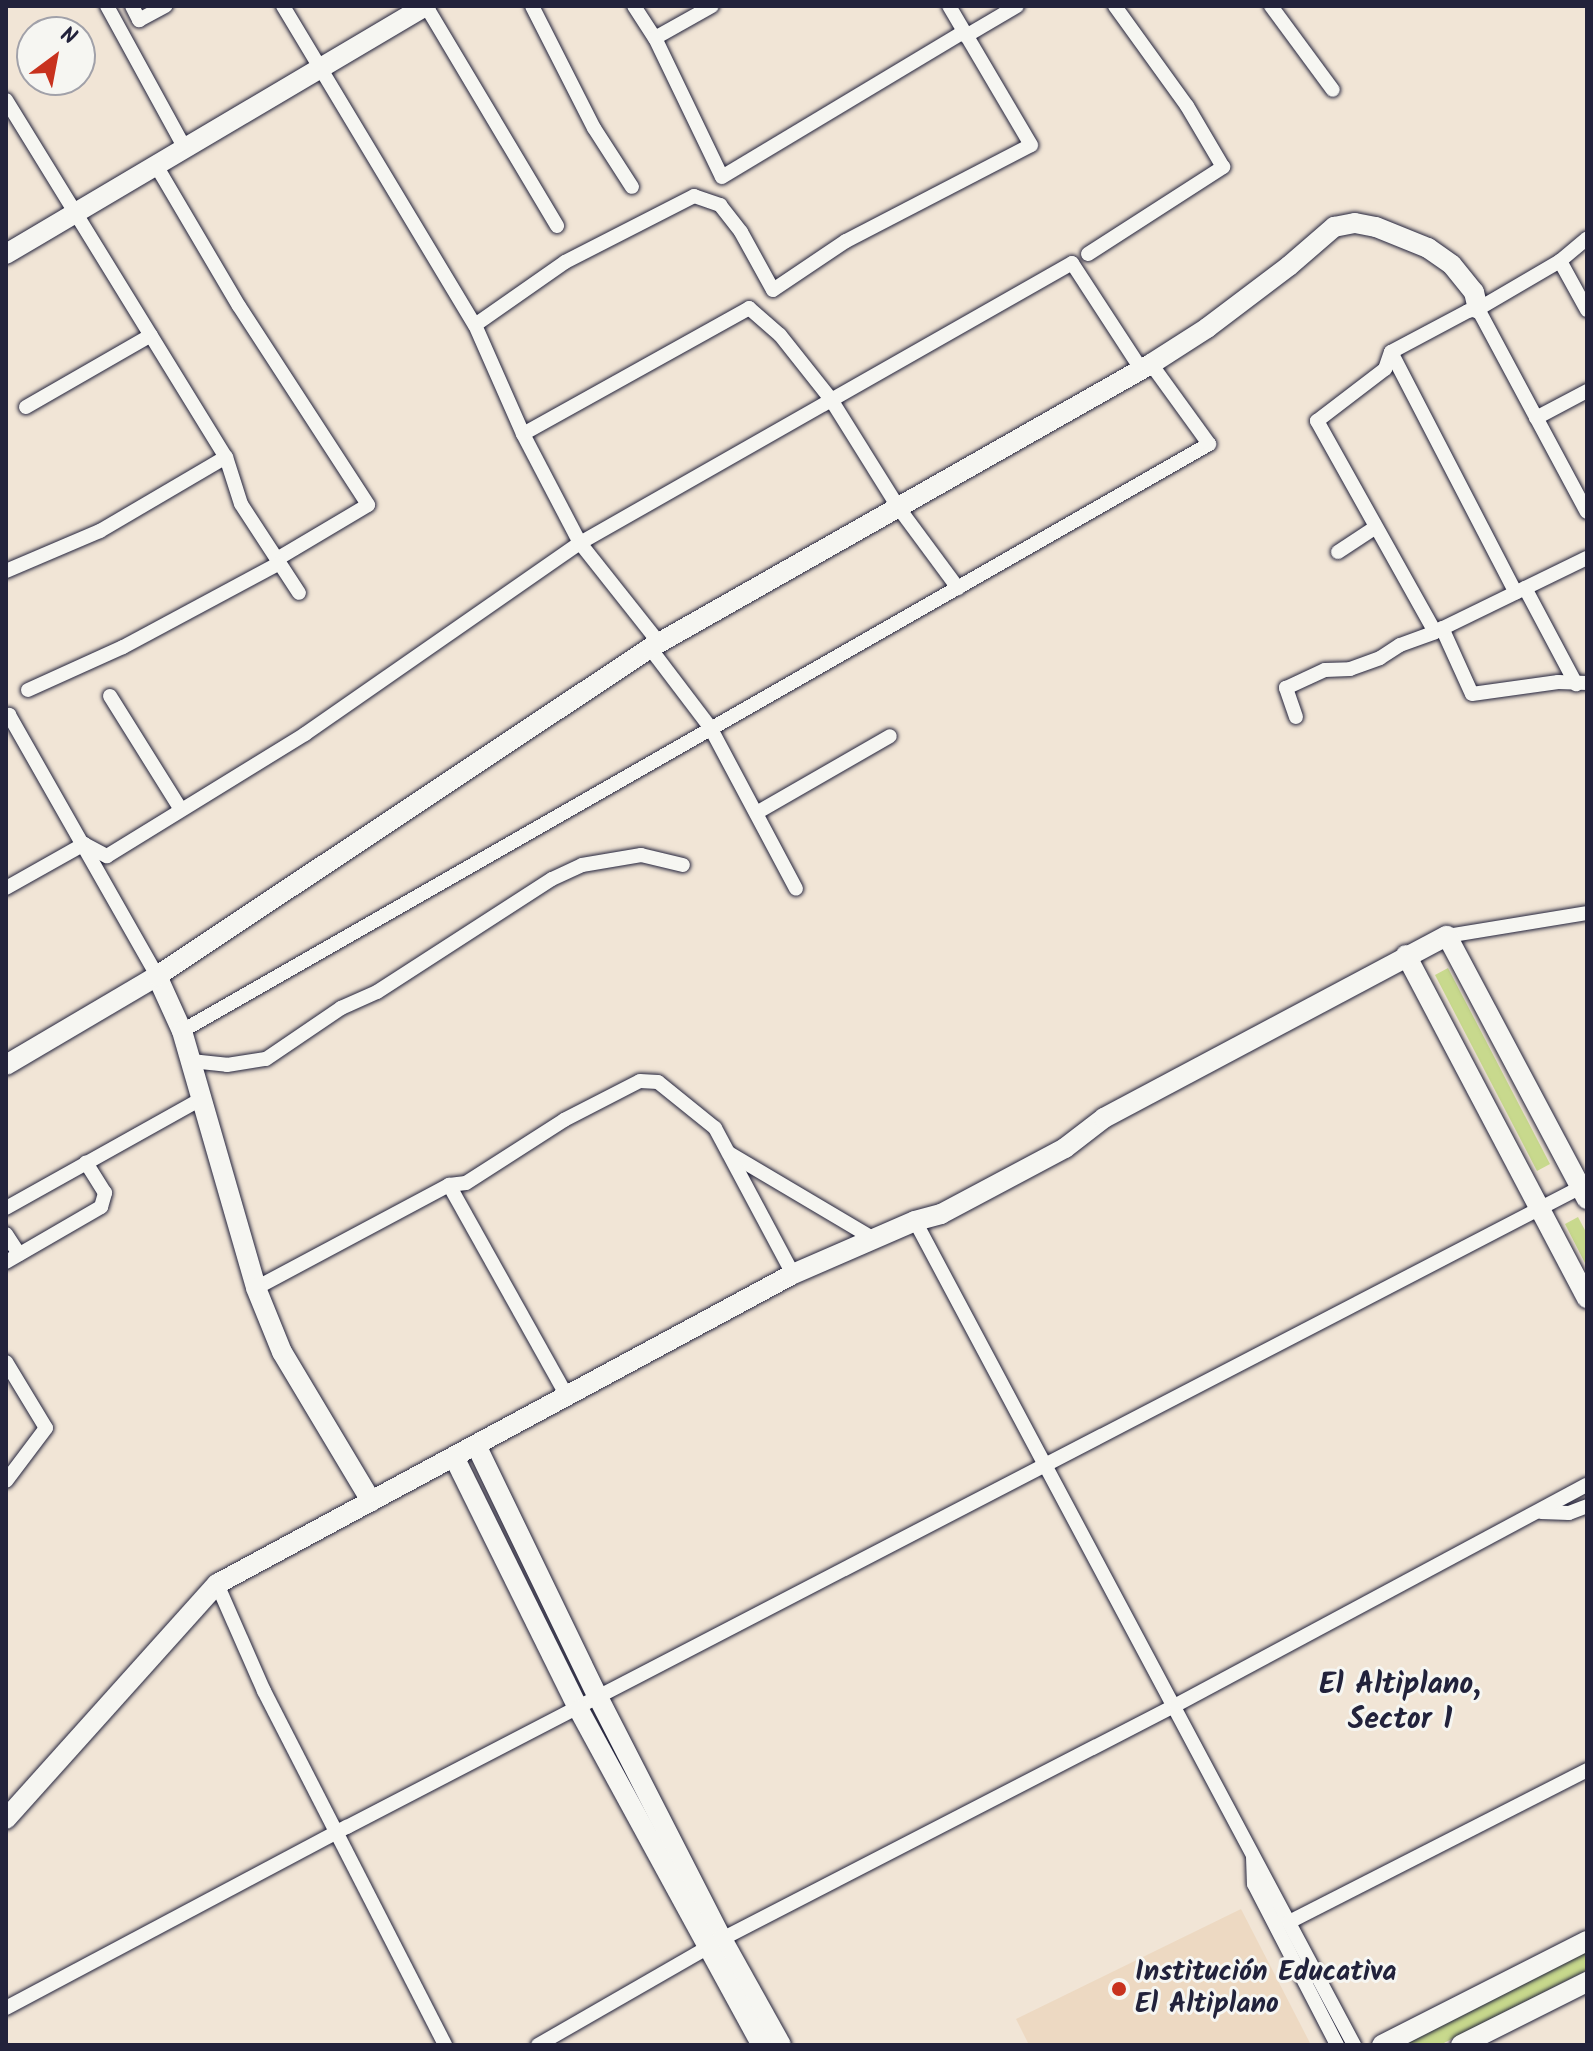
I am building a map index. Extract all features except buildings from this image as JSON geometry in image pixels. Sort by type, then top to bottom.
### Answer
[{"type":"street","points":[[107,6],[186,150]]},
{"type":"street","points":[[132,6],[139,20],[165,6]]},
{"type":"street","points":[[283,6],[475,325],[523,434],[580,543],[710,727],[758,812],[796,889]]},
{"type":"street","points":[[6,254],[426,6],[557,226]]},
{"type":"street","points":[[532,6],[594,128],[632,187]]},
{"type":"street","points":[[634,6],[655,38],[722,177],[1017,6]]},
{"type":"street","points":[[655,38],[712,6]]},
{"type":"street","points":[[475,325],[565,262],[694,196],[720,205],[741,232],[773,290],[846,241],[1031,145],[949,6]]},
{"type":"street","points":[[1088,254],[1202,184],[1223,167],[1187,106],[1115,6]]},
{"type":"street","points":[[1271,6],[1333,90]]},
{"type":"street","points":[[6,100],[226,457],[241,504],[299,593]]},
{"type":"street","points":[[28,690],[123,647],[277,561],[368,505],[239,306],[157,167]]},
{"type":"street","points":[[6,1065],[157,976],[655,646],[1146,366],[1219,319],[1334,227],[1376,227],[1428,248],[1452,265],[1474,292],[1478,309],[1587,512]]},
{"type":"street","points":[[1582,683],[1558,682],[1472,694],[1317,421],[1385,369],[1391,352],[1468,311],[1478,309],[1560,261],[1587,238]]},
{"type":"street","points":[[1560,261],[1587,310]]},
{"type":"street","points":[[84,844],[107,856],[180,808],[305,734],[580,543],[1072,263],[1146,366],[1209,444],[182,1031]]},
{"type":"street","points":[[523,434],[749,308],[780,335],[830,398],[898,507],[958,588]]},
{"type":"street","points":[[26,407],[151,335]]},
{"type":"street","points":[[1391,352],[1521,590],[1582,683]]},
{"type":"street","points":[[1536,418],[1587,391]]},
{"type":"street","points":[[6,571],[100,531],[226,457]]},
{"type":"street","points":[[1338,552],[1376,527]]},
{"type":"street","points":[[1296,717],[1286,688],[1325,670],[1350,669],[1380,658],[1400,645],[1438,630],[1587,558]]},
{"type":"street","points":[[110,696],[180,808]]},
{"type":"street","points":[[6,717],[9,715],[157,976],[182,1031],[203,1098],[228,1202],[256,1288],[282,1352],[371,1501]]},
{"type":"street","points":[[758,812],[890,736]]},
{"type":"street","points":[[6,888],[84,844]]},
{"type":"street","points":[[191,1061],[227,1065],[266,1059],[341,1008],[377,992],[552,879],[582,865],[641,855],[683,865]]},
{"type":"street","points":[[6,1819],[217,1584],[793,1274],[915,1221],[941,1214],[1065,1148],[1104,1118],[1406,955],[1447,936],[1587,913]]},
{"type":"street","points":[[6,2008],[1541,1208],[1585,1190],[1447,936]]},
{"type":"street","points":[[1406,955],[1587,1298]]},
{"type":"street","points":[[256,1288],[449,1185],[466,1183],[564,1120],[640,1081],[658,1082],[715,1128],[793,1274]]},
{"type":"street","points":[[6,1208],[203,1098]]},
{"type":"street","points":[[728,1152],[874,1239]]},
{"type":"street","points":[[6,1234],[13,1258],[101,1207],[105,1193],[86,1163]]},
{"type":"street","points":[[449,1185],[567,1396]]},
{"type":"street","points":[[915,1221],[1176,1705],[1354,2045]]},
{"type":"street","points":[[6,1362],[11,1380],[46,1428],[6,1481]]},
{"type":"street","points":[[476,1445],[762,2045]]},
{"type":"street","points":[[454,1457],[579,1710],[715,1944],[781,2045]]},
{"type":"street","points":[[538,2045],[715,1944],[1176,1705],[1587,1485]]},
{"type":"street","points":[[1536,1512],[1569,1513],[1587,1506]]},
{"type":"street","points":[[217,1584],[264,1691],[445,2045]]},
{"type":"street","points":[[1289,1922],[1587,1770]]},
{"type":"street","points":[[1253,1853],[1254,1884],[1337,2045]]},
{"type":"street","points":[[1382,2045],[1587,1941]]},
{"type":"street","points":[[1462,2045],[1587,1982]]},
{"type":"shaded area","points":[[1241,1909],[1311,2045],[1029,2045],[1016,2019]]},
{"type":"green space","points":[[1448,968],[1550,1164],[1537,1171],[1435,975]]},
{"type":"green space","points":[[1578,1217],[1587,1234],[1587,1267],[1565,1224]]},
{"type":"green space","points":[[1587,1950],[1587,1970],[1440,2045],[1403,2045]]},
{"type":"place","name":"Institución Educativa El Altiplano","points":[[1119,1989]]},
{"type":"district","name":"El Altiplano, Sector 1","points":[[1400,1702]]}]
